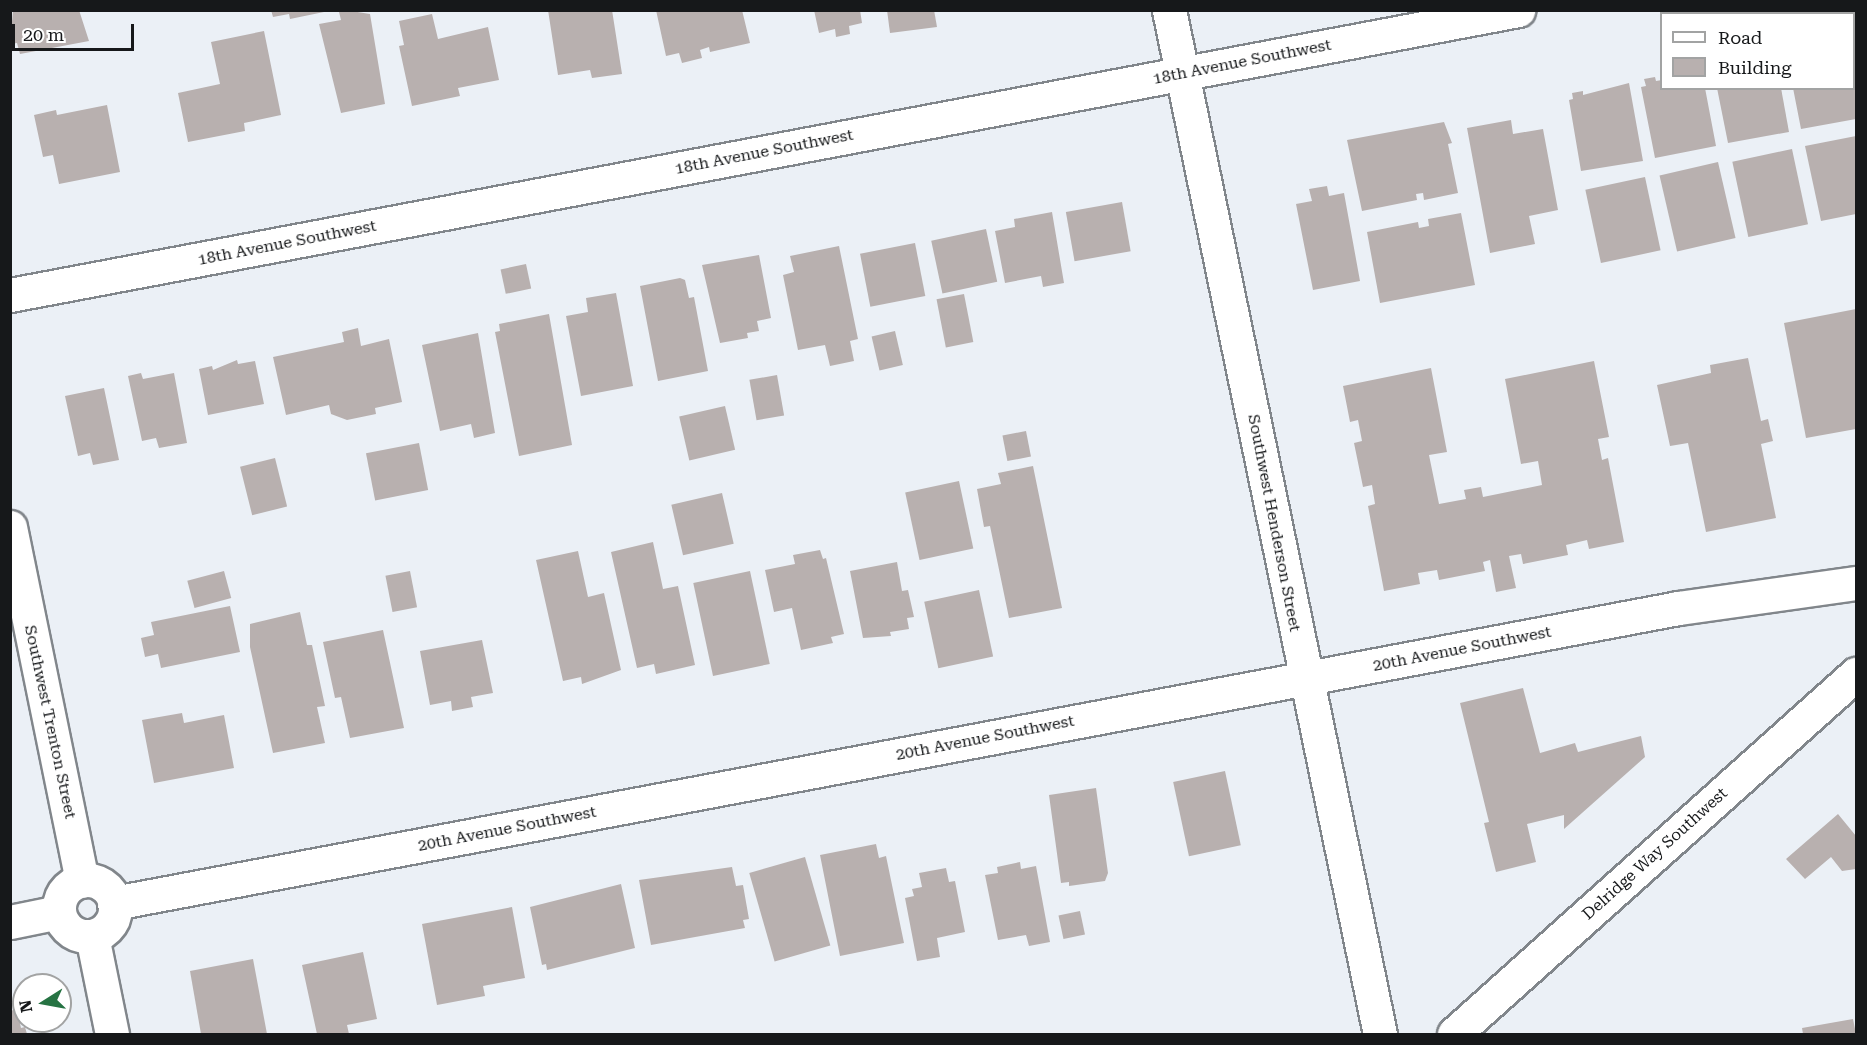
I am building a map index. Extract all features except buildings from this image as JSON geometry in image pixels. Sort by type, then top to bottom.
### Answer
[{"type":"street","name":"Southwest Henderson Street","points":[[1169,10],[1380,1035]]},
{"type":"street","name":"18th Avenue Southwest","points":[[10,296],[1518,10]]},
{"type":"street","name":"Southwest Trenton Street","points":[[10,527],[82,881]]},
{"type":"street","name":"20th Avenue Southwest","points":[[114,903],[1678,608],[1857,583]]},
{"type":"street","name":"Delridge Way Southwest","points":[[1454,1035],[1857,674]]},
{"type":"street","points":[[82,881],[102,885],[114,903],[108,927],[92,936],[72,932],[59,912],[63,894],[82,881]]},
{"type":"street","points":[[10,922],[59,912]]},
{"type":"street","points":[[92,936],[112,1035]]}]
